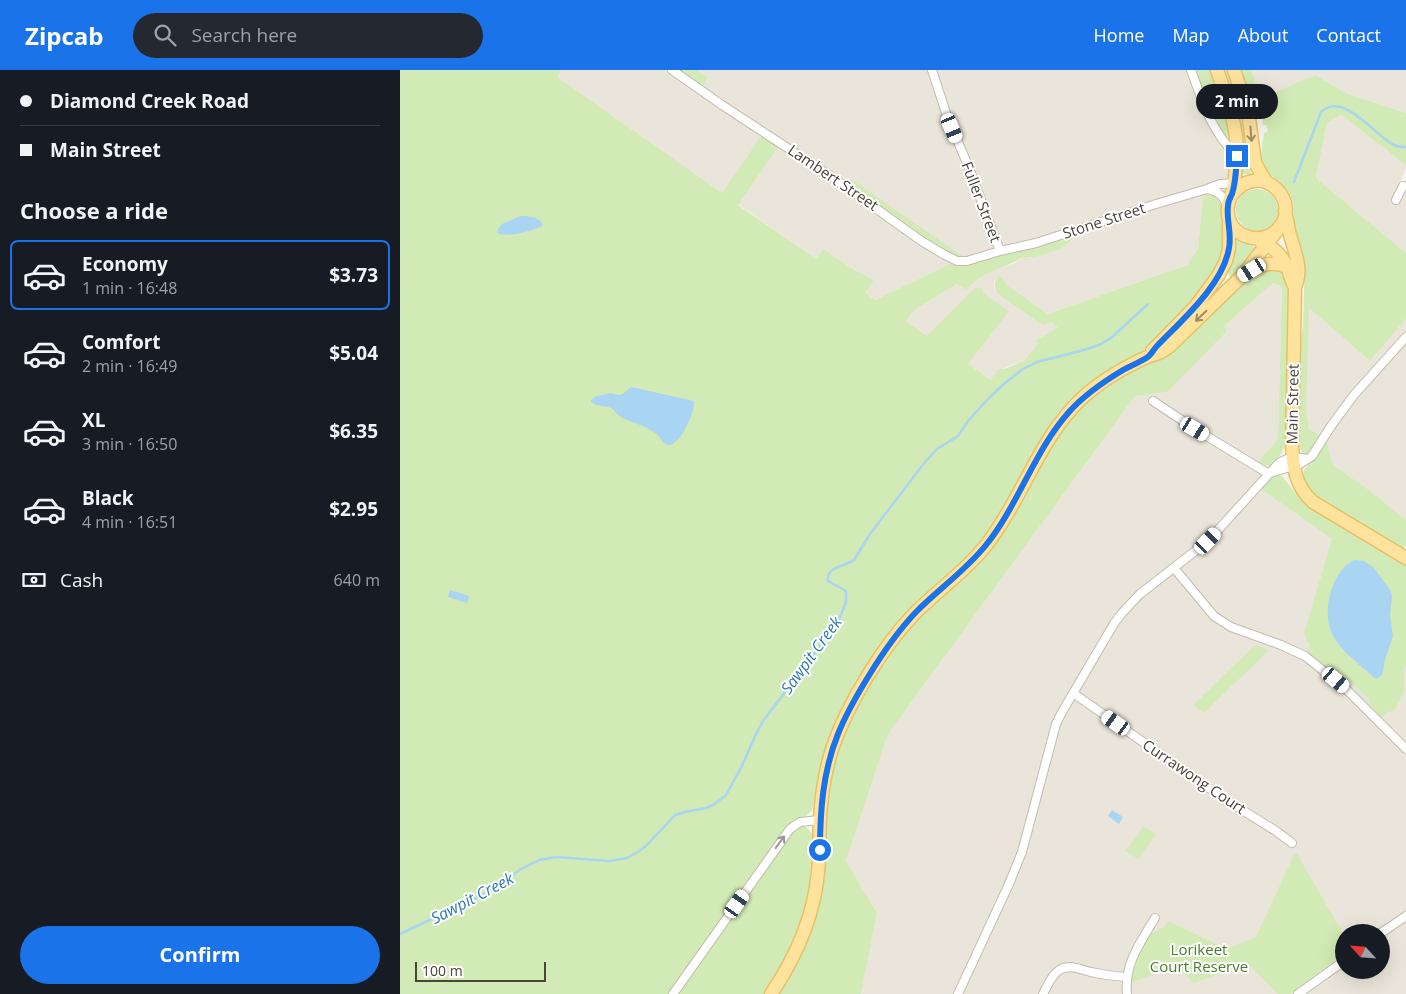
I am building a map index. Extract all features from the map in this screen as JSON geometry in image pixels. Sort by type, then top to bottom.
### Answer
[{"type":"main road","points":[[1149,356],[1157,345],[1195,307],[1218,276],[1230,248],[1228,214],[1236,188],[1237,156],[1234,123],[1217,70]]},
{"type":"main road","points":[[1234,70],[1248,111],[1255,163],[1266,182]]},
{"type":"main road","points":[[772,994],[796,952],[812,910],[818,874],[820,820],[826,772],[838,733],[859,692],[899,631],[986,545],[1050,437],[1069,412],[1099,386],[1149,356],[1160,353],[1172,344],[1242,276],[1279,228],[1284,220],[1286,211],[1284,200],[1279,191],[1266,182],[1255,180],[1236,188]]},
{"type":"main road","name":"Main Street","points":[[1286,211],[1290,235],[1298,261],[1299,276],[1295,287],[1292,444],[1299,484],[1303,492],[1313,502],[1406,558]]},
{"type":"main road","points":[[1228,214],[1232,226],[1244,236],[1251,238],[1266,237],[1279,228]]},
{"type":"main road","name":"Main Street","points":[[1251,238],[1267,244],[1279,253],[1295,287]]},
{"type":"main road","points":[[1242,276],[1264,264],[1278,264],[1287,267]]},
{"type":"street","name":"Lambert Street","points":[[672,70],[722,106],[832,177],[912,235],[943,254],[957,261],[964,262],[1000,251]]},
{"type":"street","name":"Fuller Street","points":[[932,70],[946,116],[969,168],[1000,251]]},
{"type":"street","points":[[1191,70],[1210,121],[1237,156]]},
{"type":"street","name":"Stone Street","points":[[1000,251],[1043,241],[1220,184],[1236,188]]},
{"type":"street","points":[[1207,189],[1215,191],[1222,196],[1228,214]]},
{"type":"street","points":[[958,994],[1022,852],[1056,724],[1115,622],[1140,594],[1208,541],[1281,461],[1307,460],[1315,452],[1326,433],[1354,395],[1406,337]]},
{"type":"street","points":[[1153,401],[1270,473]]},
{"type":"street","points":[[1174,568],[1214,616],[1231,627],[1292,649],[1310,659],[1352,695],[1406,749]]},
{"type":"street","name":"Currawong Court","points":[[1073,693],[1226,800],[1292,843]]},
{"type":"street","points":[[673,994],[790,830],[800,822],[820,820]]},
{"type":"street","points":[[1390,928],[1406,916]]},
{"type":"street","points":[[1127,994],[1126,977],[1130,964],[1155,918]]},
{"type":"street","points":[[1043,994],[1052,976],[1065,967],[1075,967],[1093,973],[1126,977]]},
{"type":"street","points":[[1298,994],[1335,967]]},
{"type":"shaded area","points":[[561,70],[1187,70],[1206,120],[1222,145],[1227,157],[1229,167],[1222,209],[1220,202],[1215,197],[1203,196],[1198,249],[1187,265],[1048,314],[1008,286],[1000,275],[994,282],[994,288],[999,295],[1039,323],[1050,322],[1058,328],[1039,344],[1024,361],[1006,367],[991,380],[906,321],[914,310],[957,284],[966,290],[972,283],[996,269],[1015,263],[1024,257],[1031,258],[1041,255],[1071,242],[1075,237],[1074,234],[1045,245],[998,255],[968,265],[952,263],[875,300],[865,293],[874,280],[856,271],[823,249],[816,259],[738,204],[778,146],[761,136],[722,193],[556,77]]},
{"type":"shaded area","points":[[1241,70],[1406,70],[1406,113],[1348,94],[1315,75],[1253,102]]},
{"type":"shaded area","points":[[1341,115],[1406,165],[1400,183],[1406,186],[1406,253],[1316,178],[1327,123]]},
{"type":"shaded area","points":[[1273,283],[1282,287],[1278,439],[1260,459],[1262,490],[1332,539],[1406,565],[1406,994],[861,994],[877,913],[846,861],[888,734],[1135,396],[1167,392],[1225,332],[1224,326]]},
{"type":"shaded area","points":[[1308,307],[1370,361],[1406,319],[1406,520],[1369,490],[1332,464],[1309,429],[1306,409]]},
{"type":"shaded area","points":[[1337,675],[1342,675],[1356,687],[1368,698],[1369,704]]},
{"type":"green space","points":[[400,70],[561,70],[557,77],[722,193],[761,136],[778,147],[738,205],[816,259],[823,249],[856,271],[874,280],[865,293],[875,300],[952,263],[968,265],[1005,253],[1045,245],[1075,234],[1071,241],[1062,247],[1039,256],[1021,258],[981,277],[966,290],[957,284],[914,310],[906,321],[927,336],[975,288],[981,288],[984,294],[1009,311],[968,364],[991,380],[998,369],[1004,369],[1024,361],[1038,344],[1037,340],[1058,328],[1050,322],[1045,325],[1039,323],[999,295],[995,285],[1000,275],[1008,286],[1048,314],[1187,265],[1198,249],[1203,196],[1215,197],[1221,204],[1224,244],[1221,261],[1201,294],[1148,348],[1100,380],[1007,505],[980,546],[915,607],[822,765],[812,810],[806,816],[793,821],[788,826],[670,994],[400,994]]},
{"type":"green space","points":[[679,70],[696,70],[708,78],[702,86]]},
{"type":"green space","points":[[1195,70],[1210,70],[1222,102],[1229,135],[1227,138],[1212,116]]},
{"type":"green space","points":[[1221,70],[1230,70],[1243,107],[1251,174],[1242,174],[1243,143]]},
{"type":"green space","points":[[1241,70],[1251,70],[1261,98],[1315,75],[1348,94],[1406,113],[1406,165],[1341,115],[1327,123],[1316,178],[1406,253],[1406,319],[1370,361],[1309,308],[1306,409],[1309,429],[1321,436],[1313,449],[1306,455],[1301,450],[1299,438],[1299,358],[1303,325],[1305,262],[1294,224],[1293,204],[1290,194],[1280,182],[1269,174],[1263,164],[1261,155],[1264,133],[1268,131],[1266,125],[1263,125],[1262,113],[1252,101]]},
{"type":"green space","points":[[851,179],[965,258],[956,257],[927,240],[844,181]]},
{"type":"green space","points":[[1253,189],[1261,189],[1272,195],[1278,210],[1272,225],[1261,231],[1253,231],[1242,225],[1236,214],[1236,206],[1242,195]]},
{"type":"green space","points":[[1236,240],[1257,248],[1231,280],[1227,270],[1234,255]]},
{"type":"green space","points":[[1276,267],[1285,273],[1287,279],[1289,320],[1286,438],[1279,457],[1270,466],[1260,464],[1260,459],[1278,439],[1282,287],[1273,283],[1224,326],[1226,332],[1167,392],[1135,396],[888,734],[846,861],[877,913],[861,994],[778,994],[799,958],[827,800],[839,746],[847,726],[883,662],[914,622],[953,586],[1032,478],[1065,425],[1082,406],[1100,390],[1199,326],[1246,280],[1261,271]]},
{"type":"green space","points":[[1326,439],[1332,464],[1369,490],[1406,520],[1406,546],[1401,549],[1326,505],[1308,490],[1303,476],[1304,470],[1315,458]]},
{"type":"green space","points":[[1277,475],[1282,476],[1298,496],[1314,510],[1406,565],[1406,665],[1404,668],[1404,693],[1394,711],[1387,712],[1382,718],[1369,704],[1368,698],[1342,675],[1337,675],[1307,651],[1310,645],[1304,634],[1332,539],[1262,490],[1261,485]]},
{"type":"green space","points":[[1255,645],[1269,650],[1204,713],[1193,705]]},
{"type":"green space","points":[[801,826],[806,827],[812,834],[813,872],[807,907],[787,959],[765,994],[677,994],[793,832]]},
{"type":"green space","points":[[1144,826],[1156,834],[1138,859],[1126,851]]},
{"type":"green space","name":"Lorikeet Court Reserve","points":[[1297,854],[1338,924],[1335,924],[1335,961],[1290,994],[1278,994],[1247,963],[1194,983],[1175,965],[1131,983],[1141,949],[1149,937],[1165,926],[1168,921],[1227,949],[1256,937],[1294,855]]},
{"type":"water","points":[[521,216],[537,219],[543,225],[520,233],[507,235],[497,233],[502,224]]},
{"type":"water","points":[[631,387],[694,401],[686,428],[677,441],[668,445],[657,434],[621,417],[613,409],[591,402],[595,397],[610,393],[623,394]]},
{"type":"water","points":[[1354,560],[1364,561],[1373,567],[1391,591],[1390,615],[1393,636],[1384,663],[1383,673],[1376,679],[1340,646],[1332,634],[1328,619],[1329,600],[1335,580],[1340,572]]},
{"type":"water","points":[[450,590],[469,596],[467,603],[448,597]]},
{"type":"water","points":[[1112,810],[1123,817],[1119,824],[1108,816]]},
{"type":"waterway","name":"Sawpit Creek","points":[[1294,182],[1321,112],[1330,107],[1349,110],[1386,140],[1396,146],[1406,147]]},
{"type":"waterway","name":"Sawpit Creek","points":[[400,934],[491,891],[521,869],[539,860],[556,857],[609,861],[627,858],[646,846],[675,815],[706,808],[726,795],[763,721],[840,617],[846,602],[846,591],[828,581],[830,572],[854,560],[870,534],[925,462],[937,449],[958,436],[968,421],[1005,383],[1023,369],[1037,362],[1099,345],[1111,338],[1148,304]]},
{"type":"route","points":[[820,850],[821,804],[826,772],[832,752],[838,733],[877,662],[899,631],[986,545],[1007,514],[1050,437],[1069,412],[1093,390],[1149,356],[1152,350],[1178,326],[1212,286],[1226,261],[1230,248],[1228,209],[1232,195],[1237,156]]}]
